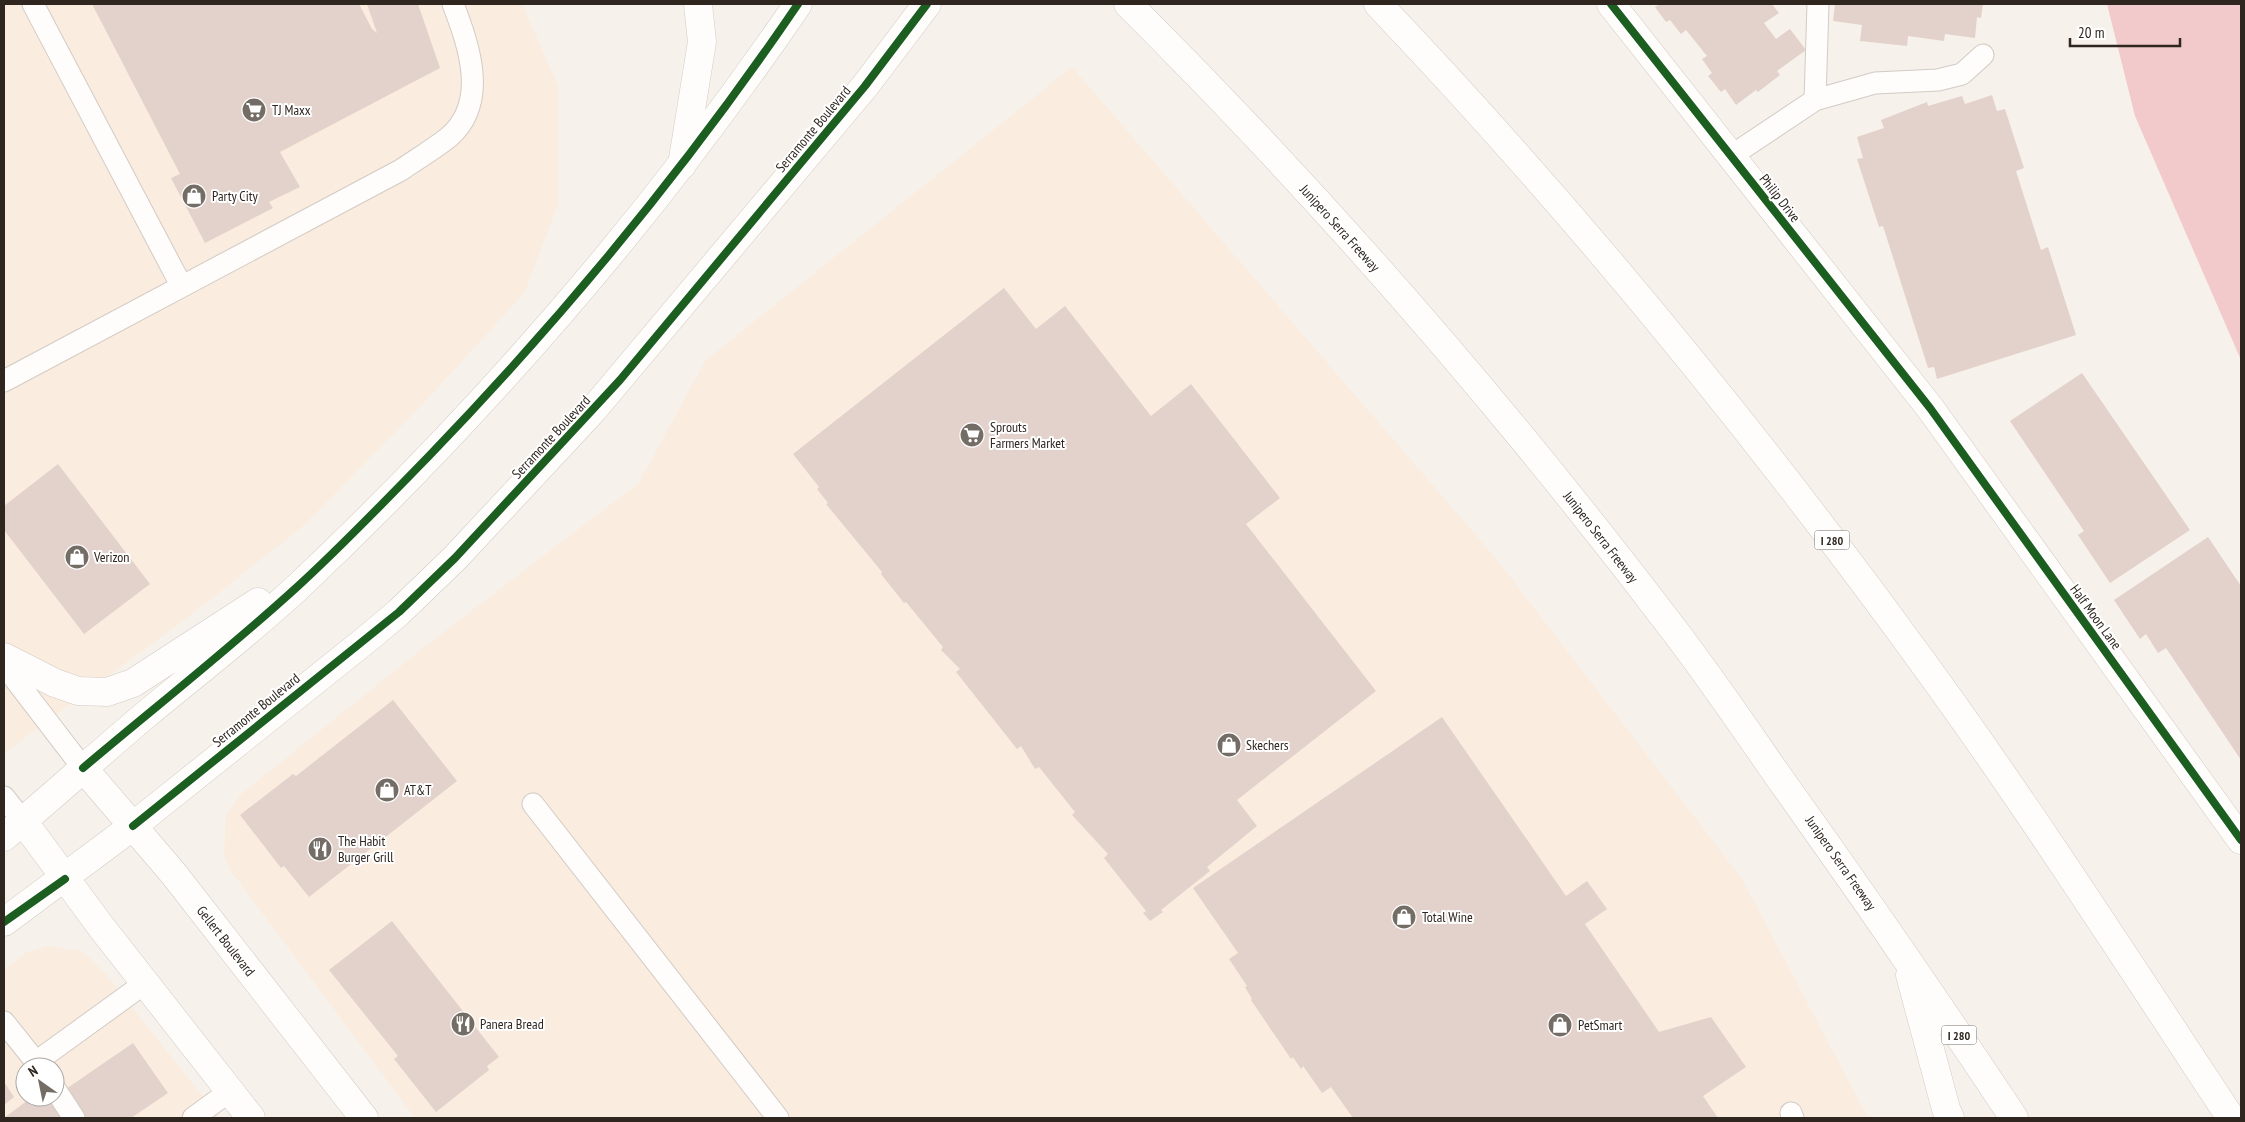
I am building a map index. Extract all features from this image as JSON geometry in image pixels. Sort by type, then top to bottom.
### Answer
[{"type":"main road","points":[[682,165],[702,42],[698,4]]},
{"type":"main road","points":[[251,1118],[145,983],[66,878],[13,829],[263,617],[333,553],[419,467],[529,350],[586,284],[682,165],[798,4]]},
{"type":"main road","name":"Serramonte Boulevard","points":[[4,922],[66,878],[133,826],[399,612],[455,558],[620,380],[865,86],[926,4]]},
{"type":"main road","name":"Junipero Serra Freeway","points":[[1128,4],[1262,142],[1370,261],[1475,383],[1576,506],[1676,632],[1904,952],[2014,1118]]},
{"type":"main road","name":"I 280","points":[[1378,4],[1525,165],[1630,287],[1732,412],[1831,539],[1926,667],[2019,799],[2231,1118]]},
{"type":"main road","name":"Philip Drive","points":[[1611,4],[1930,408]]},
{"type":"main road","name":"Half Moon Lane","points":[[1930,408],[2241,840]]},
{"type":"main road","points":[[4,657],[62,686],[78,691],[107,692],[133,683],[333,553]]},
{"type":"main road","name":"Gellert Boulevard","points":[[83,768],[173,873],[364,1118]]},
{"type":"main road","points":[[1904,952],[1950,1118]]},
{"type":"lane","points":[[33,4],[181,285]]},
{"type":"lane","points":[[4,381],[181,285],[401,170],[450,136],[472,101],[472,72],[464,34],[453,4]]},
{"type":"lane","points":[[1815,100],[1818,4]]},
{"type":"lane","points":[[1731,156],[1815,100],[1875,83],[1938,80],[1962,74],[1983,55]]},
{"type":"lane","points":[[4,665],[83,768]]},
{"type":"lane","points":[[4,797],[13,829]]},
{"type":"lane","points":[[534,804],[733,1057],[778,1118]]},
{"type":"lane","points":[[47,1057],[145,983]]},
{"type":"lane","points":[[4,1022],[32,1057]]},
{"type":"lane","points":[[192,1118],[230,1091]]},
{"type":"lane","points":[[65,1104],[74,1118]]},
{"type":"shaded area","points":[[4,4],[522,4],[558,86],[558,204],[525,292],[418,409],[302,527],[184,620],[4,753]]},
{"type":"shaded area","points":[[2107,4],[2241,4],[2241,360],[2135,116]]},
{"type":"shaded area","points":[[1072,67],[1498,561],[1742,879],[1868,1118],[415,1118],[231,871],[224,855],[226,816],[240,795],[427,645],[639,483],[705,361]]},
{"type":"shaded area","points":[[48,946],[82,951],[103,971],[220,1118],[4,1118],[4,969],[26,953]]},
{"type":"building","name":"TJ Maxx","points":[[92,4],[359,4],[372,29],[377,33],[367,4],[418,4],[440,68],[280,152],[300,187],[269,202],[273,208],[205,243],[171,178],[180,174]]},
{"type":"building","points":[[1660,4],[1772,4],[1779,13],[1764,23],[1776,39],[1790,29],[1806,50],[1777,71],[1780,75],[1758,92],[1756,90],[1736,105],[1725,89],[1721,92],[1708,76],[1712,73],[1702,59],[1707,56],[1686,30],[1681,34],[1670,20],[1666,22],[1655,7]]},
{"type":"building","points":[[1835,4],[1983,4],[1981,18],[1977,17],[1975,38],[1945,34],[1944,41],[1908,36],[1907,46],[1860,41],[1862,25],[1833,21]]},
{"type":"building","points":[[1992,95],[1997,111],[2005,109],[2024,168],[2016,171],[2041,250],[2048,247],[2076,335],[1937,379],[1934,367],[1928,368],[1883,226],[1879,227],[1857,159],[1863,158],[1857,137],[1884,128],[1881,120],[1927,102],[1928,106],[1962,96],[1965,104]]},
{"type":"building","points":[[1004,288],[1036,329],[1065,306],[1151,416],[1191,384],[1280,498],[1246,524],[1376,691],[1237,800],[1257,826],[1207,867],[1210,871],[1150,921],[1143,913],[1146,911],[1104,858],[1108,854],[1072,815],[1075,812],[1039,767],[1035,769],[1021,746],[1017,749],[956,672],[960,669],[941,650],[943,647],[906,602],[904,603],[881,574],[882,572],[826,504],[828,503],[817,489],[819,487],[793,454]]},
{"type":"building","points":[[2082,373],[2190,530],[2110,583],[2078,535],[2084,531],[2010,421]]},
{"type":"building","name":"Verizon","points":[[58,464],[150,584],[84,634],[4,530],[4,506]]},
{"type":"building","points":[[2208,537],[2241,586],[2241,760],[2166,648],[2158,653],[2146,634],[2140,639],[2114,600]]},
{"type":"building","points":[[393,700],[457,781],[309,897],[284,866],[281,868],[240,815],[293,774],[296,776]]},
{"type":"building","name":"Total Wine","points":[[1442,717],[1566,896],[1587,881],[1607,909],[1585,924],[1659,1032],[1711,1017],[1746,1067],[1703,1096],[1718,1118],[1353,1118],[1331,1087],[1322,1093],[1303,1066],[1301,1069],[1293,1057],[1291,1059],[1251,1000],[1245,987],[1247,986],[1229,959],[1238,953],[1193,888]]},
{"type":"building","points":[[392,921],[499,1057],[487,1066],[489,1070],[436,1112],[394,1059],[398,1056],[329,970]]},
{"type":"building","points":[[133,1043],[168,1093],[131,1118],[81,1118],[65,1094],[65,1090]]},
{"type":"building","points":[[4,1082],[14,1097],[4,1105]]},
{"type":"building","points":[[19,1107],[58,1107],[66,1118],[4,1118]]},
{"type":"cycle path","points":[[83,768],[218,656],[297,587],[363,523],[478,404],[528,350],[623,238],[713,123],[798,4]]},
{"type":"cycle path","points":[[133,826],[399,612],[455,558],[620,380],[865,86],[927,4]]},
{"type":"cycle path","points":[[1611,4],[1930,408],[2241,840]]},
{"type":"cycle path","points":[[4,922],[65,879]]},
{"type":"place","name":"TJ Maxx","points":[[254,110]]},
{"type":"place","name":"Party City","points":[[194,196]]},
{"type":"place","name":"Sprouts Farmers Market","points":[[972,435]]},
{"type":"place","name":"Verizon","points":[[77,557]]},
{"type":"place","name":"Skechers","points":[[1229,745]]},
{"type":"place","name":"AT&T","points":[[387,790]]},
{"type":"place","name":"The Habit Burger Grill","points":[[320,849]]},
{"type":"place","name":"Total Wine","points":[[1404,917]]},
{"type":"place","name":"Panera Bread","points":[[463,1024]]},
{"type":"place","name":"PetSmart","points":[[1560,1025]]}]
